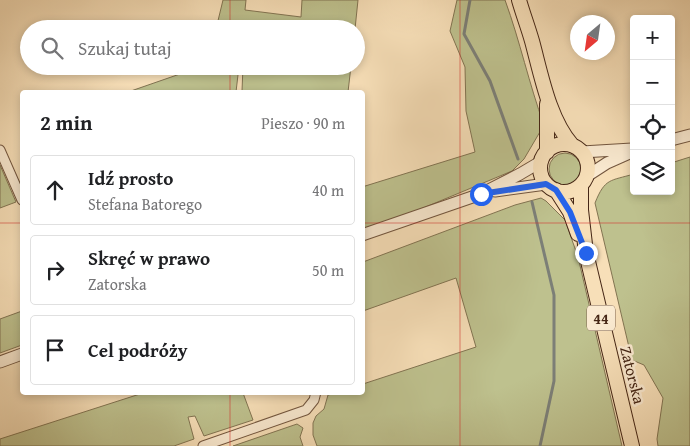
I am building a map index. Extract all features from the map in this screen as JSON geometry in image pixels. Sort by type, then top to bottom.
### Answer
[{"type":"main road","name":"44","points":[[519,0],[532,38],[547,96],[559,126],[565,138],[577,149],[588,164],[584,181]]},
{"type":"main road","name":"44","points":[[547,96],[548,143],[544,157],[542,177],[551,187]]},
{"type":"main road","points":[[544,157],[558,145],[577,149]]},
{"type":"main road","points":[[551,187],[569,191],[584,181]]},
{"type":"main road","name":"Zatorska","points":[[584,181],[580,204],[586,253],[632,446]]},
{"type":"main road","name":"Zatorska","points":[[551,187],[570,212],[586,253]]},
{"type":"street","points":[[675,139],[690,136]]},
{"type":"street","points":[[577,149],[630,150]]},
{"type":"street","points":[[0,150],[20,195]]},
{"type":"street","points":[[584,181],[607,163],[630,152]]},
{"type":"street","points":[[365,234],[481,194],[520,174],[544,157]]},
{"type":"street","points":[[481,194],[551,187]]},
{"type":"street","points":[[0,362],[20,355]]},
{"type":"street","points":[[204,446],[306,410],[314,400],[315,395]]},
{"type":"green space","points":[[223,0],[246,0],[245,10],[301,17],[302,0],[358,0],[356,20],[218,20]]},
{"type":"green space","points":[[457,0],[505,0],[544,125],[524,159],[512,171],[416,211],[365,228],[365,186],[475,152],[466,111],[465,67],[450,31]]},
{"type":"green space","points":[[177,75],[238,75],[236,90],[134,90]]},
{"type":"green space","points":[[243,75],[350,75],[348,90],[242,90]]},
{"type":"green space","points":[[565,153],[571,154],[576,158],[580,163],[580,175],[576,180],[571,184],[565,185],[559,184],[554,180],[550,175],[549,169],[550,163],[554,158],[559,154]]},
{"type":"green space","points":[[690,157],[690,446],[658,446],[657,439],[663,398],[644,365],[632,360],[595,203],[605,185],[630,175],[630,195],[675,195],[675,162]]},
{"type":"green space","points":[[0,165],[16,202],[0,208]]},
{"type":"green space","points":[[541,198],[565,220],[578,257],[622,446],[317,446],[313,435],[313,423],[316,416],[324,409],[328,395],[365,395],[365,383],[476,347],[456,278],[365,310],[365,261],[515,205]]},
{"type":"green space","points":[[20,312],[20,346],[0,353],[0,319]]},
{"type":"green space","points":[[137,395],[244,395],[253,420],[204,436],[195,416],[188,417],[194,439],[174,446],[0,446],[0,439]]},
{"type":"green space","points":[[297,424],[303,428],[300,437],[303,446],[233,446]]},
{"type":"waterway","points":[[470,0],[464,34],[490,81],[518,159]]},
{"type":"waterway","points":[[532,202],[554,295],[554,381],[540,446]]},
{"type":"route","points":[[481,194],[523,186],[546,184],[556,190],[570,212],[586,253]]}]
